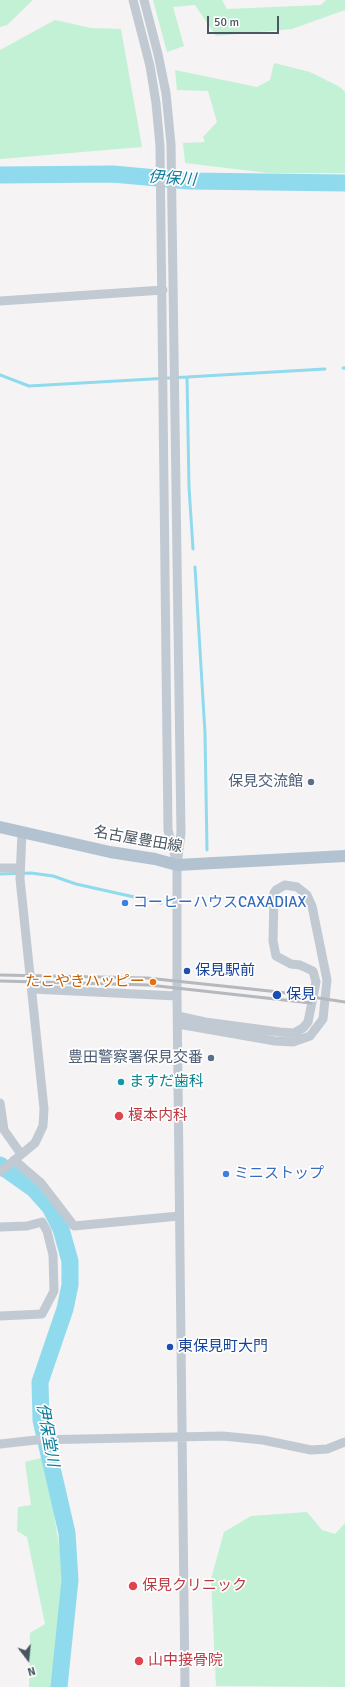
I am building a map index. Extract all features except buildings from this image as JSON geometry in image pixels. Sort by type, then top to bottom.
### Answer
[{"type":"main road","name":"名古屋豊田線","points":[[0,827],[110,852],[155,859],[177,865],[345,856]]},
{"type":"street","points":[[133,0],[150,66],[156,102],[160,146],[163,290],[168,830],[177,865]]},
{"type":"street","points":[[144,0],[166,93],[171,144],[181,833],[177,865],[177,996],[185,1687]]},
{"type":"street","points":[[0,301],[163,290]]},
{"type":"street","points":[[0,1171],[35,1143],[43,1126],[44,1108],[20,872],[22,832]]},
{"type":"street","points":[[0,868],[20,872]]},
{"type":"street","points":[[285,885],[297,887],[307,895],[312,906],[327,980],[323,1019],[310,1036],[293,1042],[275,1042],[178,1020],[294,1033],[303,1028],[308,1022],[316,982],[313,970],[300,965],[292,964],[276,956],[273,942],[274,893],[276,890],[285,885]]},
{"type":"street","points":[[32,989],[177,996]]},
{"type":"street","points":[[0,1103],[4,1130],[22,1154]]},
{"type":"street","points":[[12,1162],[41,1182],[74,1226],[179,1216]]},
{"type":"street","points":[[0,1227],[27,1226],[42,1222],[47,1231],[52,1248],[54,1291],[42,1314],[0,1316]]},
{"type":"street","points":[[0,1444],[36,1440],[223,1436],[263,1440],[311,1450],[327,1449],[345,1442]]},
{"type":"green space","points":[[0,0],[33,0],[7,25],[0,27]]},
{"type":"green space","points":[[153,0],[222,0],[227,9],[321,5],[326,0],[345,0],[345,10],[292,29],[216,36],[195,5],[173,7],[184,46],[167,52]]},
{"type":"green space","points":[[55,20],[91,28],[121,29],[142,147],[0,159],[0,50]]},
{"type":"green space","points":[[274,63],[310,72],[340,87],[345,92],[345,173],[268,173],[185,163],[183,143],[205,142],[203,137],[217,122],[208,91],[177,90],[175,70],[257,87],[270,80]]},
{"type":"green space","points":[[45,1457],[64,1577],[56,1687],[29,1687],[30,1633],[45,1624],[27,1537],[17,1531],[18,1507],[31,1505],[25,1462]]},
{"type":"green space","points":[[307,1512],[322,1530],[335,1534],[345,1523],[345,1687],[216,1686],[211,1579],[224,1532],[251,1516]]},
{"type":"waterway","name":"伊保川","points":[[0,175],[113,174],[189,181],[345,183]]},
{"type":"waterway","points":[[193,549],[189,487],[187,377],[325,369]]},
{"type":"waterway","points":[[0,375],[29,386],[187,377]]},
{"type":"waterway","points":[[195,567],[205,733],[207,850]]},
{"type":"waterway","points":[[0,874],[31,873],[53,876],[76,884],[161,903]]},
{"type":"waterway","name":"伊保堂川","points":[[0,1165],[34,1189],[50,1207],[61,1229],[70,1261],[70,1285],[65,1309],[40,1382],[41,1420],[67,1533],[70,1580],[59,1687]]},
{"type":"railway","points":[[0,975],[147,978],[279,992],[345,1002]]},
{"type":"railway","points":[[0,981],[149,985],[311,1003]]},
{"type":"place","name":"保見交流館","points":[[311,782]]},
{"type":"place","name":"コーヒーハウスCAXADIAX","points":[[125,903]]},
{"type":"place","name":"保見駅前","points":[[187,971]]},
{"type":"place","name":"たこやきハッピー","points":[[153,982]]},
{"type":"place","name":"保見","points":[[277,995]]},
{"type":"place","name":"豊田警察署保見交番","points":[[211,1058]]},
{"type":"place","name":"ますだ歯科","points":[[121,1082]]},
{"type":"place","name":"榎本内科","points":[[119,1116]]},
{"type":"place","name":"ミニストップ","points":[[226,1174]]},
{"type":"place","name":"東保見町大門","points":[[170,1347]]},
{"type":"place","name":"保見クリニック","points":[[133,1586]]},
{"type":"place","name":"山中接骨院","points":[[139,1661]]}]
